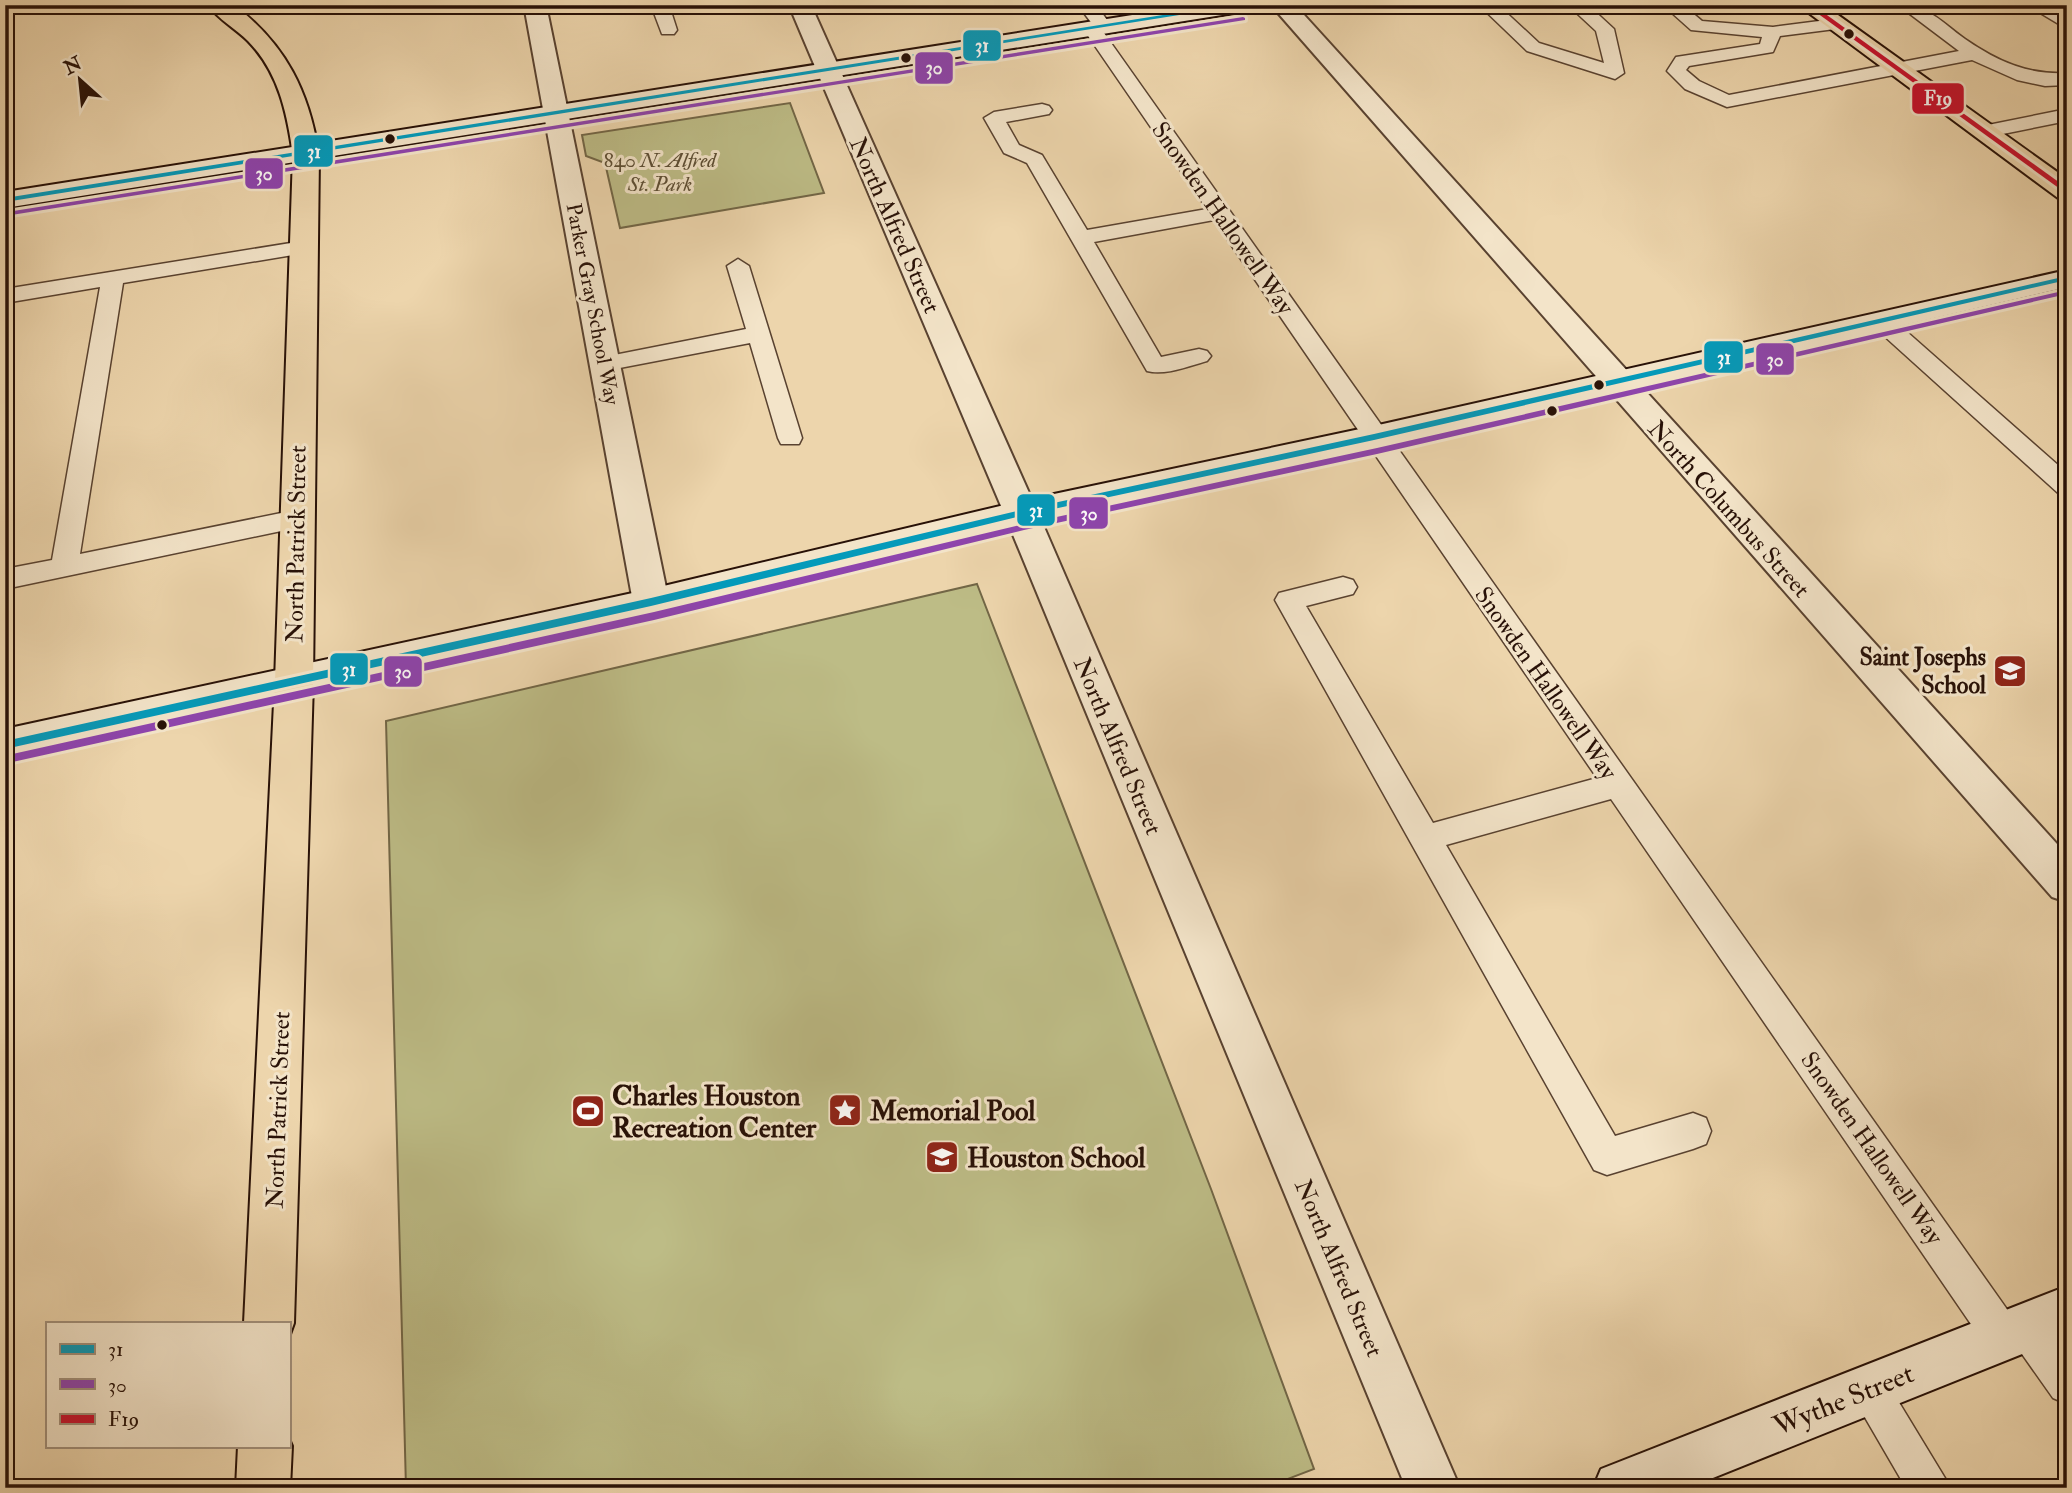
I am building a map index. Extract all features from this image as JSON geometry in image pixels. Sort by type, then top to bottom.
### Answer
[{"type":"main road","name":"North Patrick Street","points":[[219,5],[239,20],[282,65],[301,112],[306,155],[294,682],[269,1322]]},
{"type":"main road","points":[[1809,5],[2067,192]]},
{"type":"main road","points":[[263,1488],[265,1448]]},
{"type":"street","name":"Parker Gray School Way","points":[[535,5],[651,602]]},
{"type":"street","name":"North Alfred Street","points":[[800,5],[1021,513],[1433,1488]]},
{"type":"street","points":[[5,200],[306,155],[1241,5]]},
{"type":"street","name":"North Columbus Street","points":[[1282,5],[2067,884]]},
{"type":"street","points":[[5,745],[651,602],[1021,513],[1374,437],[2067,278]]},
{"type":"street","name":"Wythe Street","points":[[1620,1488],[2032,1324]]},
{"type":"lane","points":[[660,5],[668,30]]},
{"type":"lane","name":"Snowden Hallowell Way","points":[[1087,5],[1099,29],[1219,213],[1618,785],[2032,1324],[2067,1384]]},
{"type":"lane","points":[[1488,5],[1533,47],[1615,73],[1605,29],[1577,5]]},
{"type":"lane","points":[[1672,5],[1697,26],[1773,32],[1835,24]]},
{"type":"lane","points":[[1907,5],[2018,77],[2046,83],[2067,79]]},
{"type":"lane","points":[[2036,5],[2067,24]]},
{"type":"lane","points":[[1773,32],[1767,48],[1683,61],[1676,71],[1692,85],[1727,101],[1978,53]]},
{"type":"lane","points":[[1042,110],[994,118],[1012,149],[1035,159],[1154,366],[1199,356]]},
{"type":"lane","points":[[1983,132],[2062,121]]},
{"type":"lane","points":[[1081,239],[1219,213]]},
{"type":"lane","points":[[5,296],[303,247]]},
{"type":"lane","points":[[738,266],[790,438]]},
{"type":"lane","points":[[64,567],[113,278]]},
{"type":"lane","points":[[1881,321],[2067,487]]},
{"type":"lane","points":[[604,364],[759,334]]},
{"type":"lane","points":[[5,579],[296,519]]},
{"type":"lane","points":[[1343,587],[1289,600],[1607,1157],[1693,1131]]},
{"type":"lane","points":[[1425,838],[1618,785]]},
{"type":"lane","points":[[1869,1390],[1930,1488]]},
{"type":"green space","name":"840 N. Alfred St. Park","points":[[790,103],[824,193],[620,228],[605,163],[586,156],[582,135]]},
{"type":"green space","points":[[977,584],[1211,1189],[1314,1469],[1264,1488],[406,1488],[386,721]]},
{"type":"transit line","name":"31","points":[[5,200],[1239,5]]},
{"type":"transit line","name":"F19","points":[[1809,5],[2067,192]]},
{"type":"transit line","name":"30","points":[[7,214],[1243,19]]},
{"type":"transit line","name":"31","points":[[5,745],[651,602],[1021,513],[1374,437],[2067,278]]},
{"type":"transit line","name":"30","points":[[8,759],[654,616],[1024,527],[1377,451],[2067,292]]},
{"type":"place","name":"Saint Josephs School","points":[[2010,671]]},
{"type":"place","name":"Memorial Pool","points":[[845,1110]]},
{"type":"place","name":"Charles Houston Recreation Center","points":[[588,1111]]},
{"type":"place","name":"Houston School","points":[[942,1157]]}]
